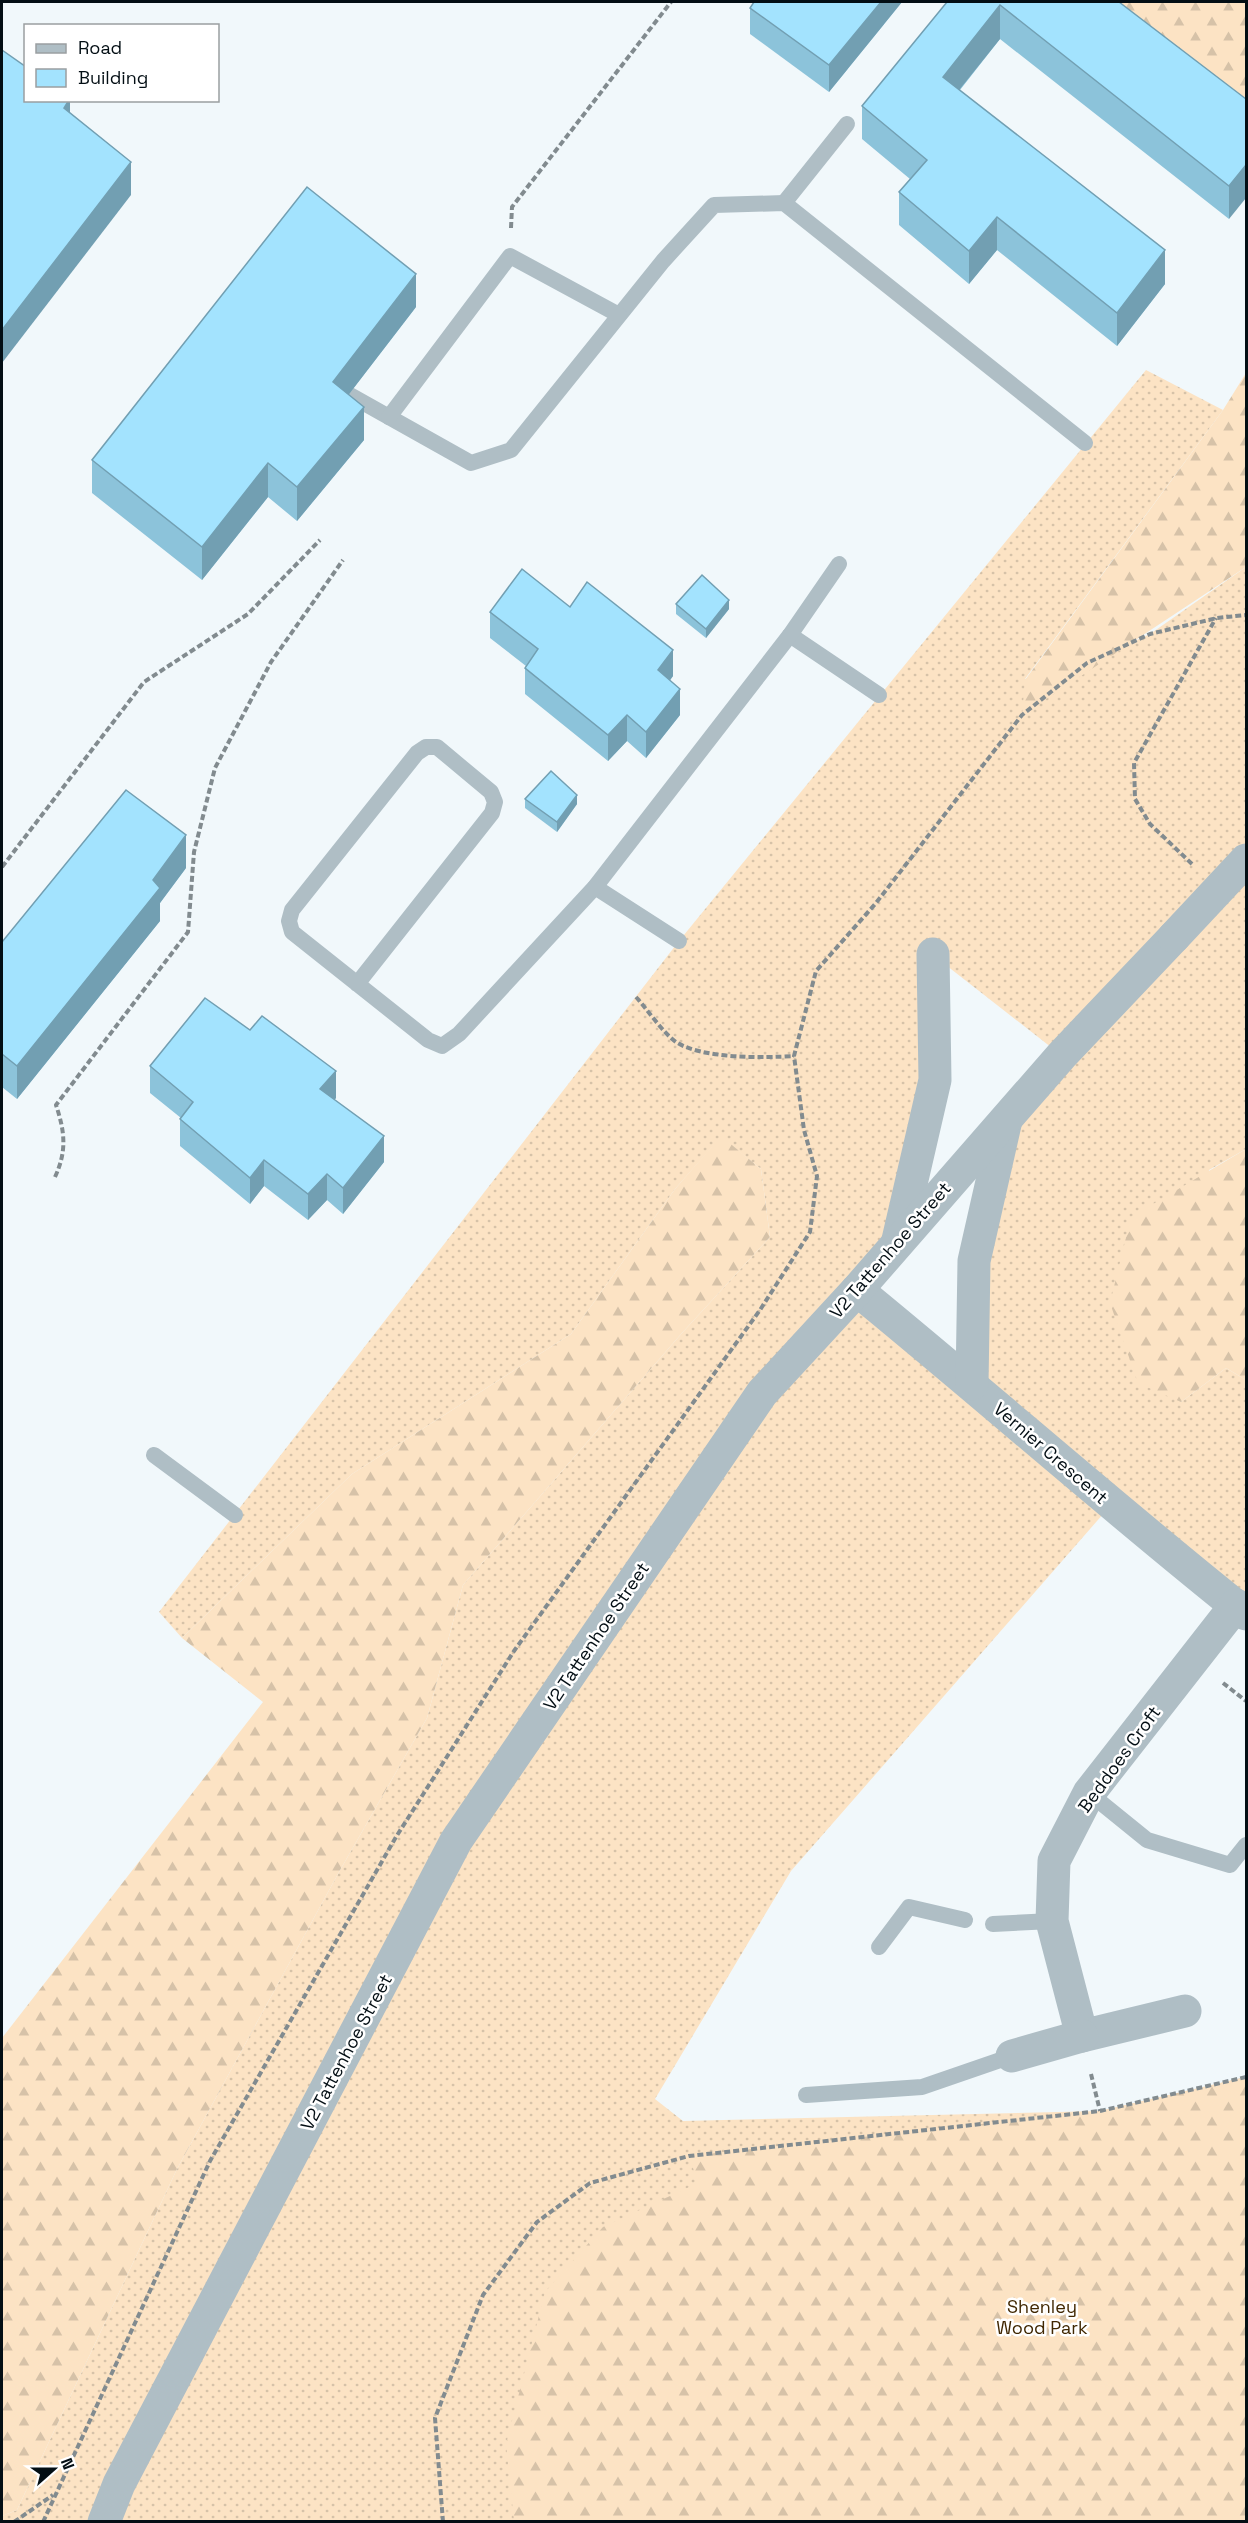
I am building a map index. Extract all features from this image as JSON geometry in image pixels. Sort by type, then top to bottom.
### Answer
[{"type":"street","name":"V2 Tattenhoe Street","points":[[104,2522],[125,2474],[456,1840],[762,1393],[857,1290],[898,1240],[1062,1055],[1246,860]]},
{"type":"street","points":[[898,1240],[935,1080],[933,954]]},
{"type":"street","points":[[972,1384],[974,1262],[1006,1118]]},
{"type":"street","name":"Vernier Crescent","points":[[857,1290],[972,1384],[1112,1505],[1241,1610]]},
{"type":"street","name":"Beddoes Croft","points":[[1082,2036],[1052,1921],[1054,1861],[1089,1793],[1241,1610]]},
{"type":"street","points":[[1012,2056],[1185,2011]]},
{"type":"lane","points":[[784,203],[847,124]]},
{"type":"lane","points":[[348,394],[471,463],[511,450],[663,261],[714,205],[784,203],[1085,443]]},
{"type":"lane","points":[[388,417],[510,256],[619,315]]},
{"type":"lane","points":[[357,984],[492,813],[495,801],[491,792],[437,747],[426,747],[417,753],[292,910],[289,921],[292,932],[357,984],[428,1040],[442,1046],[459,1034],[595,887],[790,635],[839,564]]},
{"type":"lane","points":[[790,635],[879,694]]},
{"type":"lane","points":[[595,887],[680,941]]},
{"type":"lane","points":[[154,1455],[235,1515]]},
{"type":"lane","points":[[1089,1793],[1148,1840],[1230,1865],[1246,1845]]},
{"type":"lane","points":[[879,1947],[909,1907],[965,1920]]},
{"type":"lane","points":[[993,1924],[1052,1921]]},
{"type":"lane","points":[[806,2095],[922,2087],[1012,2056]]},
{"type":"path","points":[[510,256],[512,207],[671,2]]},
{"type":"path","points":[[2,867],[144,682],[248,614],[320,540]]},
{"type":"path","points":[[55,1177],[64,1158],[62,1124],[56,1105],[188,932],[194,852],[215,768],[272,662],[343,560]]},
{"type":"path","points":[[43,2522],[210,2161],[396,1837],[514,1650],[760,1310],[810,1232],[817,1176],[804,1130],[794,1056],[816,971],[876,903],[1022,715],[1087,663],[1150,634],[1217,618],[1246,615]]},
{"type":"path","points":[[1198,870],[1150,824],[1135,799],[1134,763],[1217,618]]},
{"type":"path","points":[[636,997],[676,1042],[715,1055],[762,1058],[794,1056]]},
{"type":"path","points":[[443,2522],[435,2418],[483,2295],[537,2222],[590,2183],[689,2156],[1100,2111],[1246,2077]]},
{"type":"path","points":[[14,2522],[54,2494]]},
{"type":"green space","points":[[1090,2],[1246,2],[1246,132]]},
{"type":"green space","points":[[1146,370],[1223,410],[1025,679],[1087,663],[1150,634],[1246,567],[1246,1149],[1209,1170],[1181,1402],[1226,1368],[1246,1380],[1246,1614],[1111,1505],[791,1871],[655,2099],[683,2121],[1100,2111],[1246,2077],[1246,2521],[2,2522],[2,2516],[17,2510],[177,2169],[339,1872],[427,1718],[463,1585],[682,1333],[770,1237],[761,1169],[721,1137],[675,1189],[571,1334],[352,1474],[182,1638],[159,1612],[679,941]],"holes":[[[933,955],[1061,1055],[1006,1118],[971,1383],[857,1290],[898,1240],[935,1080]]]},
{"type":"green space","points":[[1246,373],[1246,567],[1022,715],[1025,680],[1223,410]]},
{"type":"green space","points":[[721,1136],[761,1169],[770,1237],[682,1333],[463,1585],[427,1718],[339,1872],[177,2169],[17,2510],[2,2516],[2,2038],[263,1702],[182,1638],[352,1474],[571,1334],[675,1189]]},
{"type":"green space","points":[[1246,1149],[1246,1380],[1226,1368],[1181,1402],[1138,1383],[1110,1303],[1131,1217]]},
{"type":"green space","name":"Shenley Wood Park","points":[[1246,2077],[1246,2521],[514,2521],[506,2444],[545,2292],[603,2227],[698,2183],[689,2156],[1100,2111]]},
{"type":"building","points":[[754,2],[881,2],[829,65],[750,8]]},
{"type":"building","points":[[947,2],[1119,2],[1246,99],[1246,165],[1229,186],[1000,5],[943,77],[1165,250],[1117,313],[997,217],[969,251],[899,192],[927,160],[862,106]]},
{"type":"building","points":[[2,50],[24,66],[24,102],[68,102],[64,108],[131,162],[2,330]]},
{"type":"building","points":[[307,187],[416,274],[333,382],[364,407],[297,487],[268,463],[202,547],[92,460]]},
{"type":"building","points":[[522,569],[570,607],[587,582],[673,650],[658,670],[680,689],[646,732],[627,715],[608,735],[525,668],[538,649],[490,612]]},
{"type":"building","points":[[702,575],[729,600],[706,629],[676,604]]},
{"type":"building","points":[[551,771],[577,795],[557,822],[525,799]]},
{"type":"building","points":[[126,790],[186,835],[153,880],[160,888],[17,1066],[2,1054],[2,942]]},
{"type":"building","points":[[205,998],[250,1030],[262,1016],[336,1071],[320,1089],[384,1136],[343,1188],[327,1174],[308,1194],[264,1160],[250,1178],[180,1119],[193,1102],[150,1066]]}]
